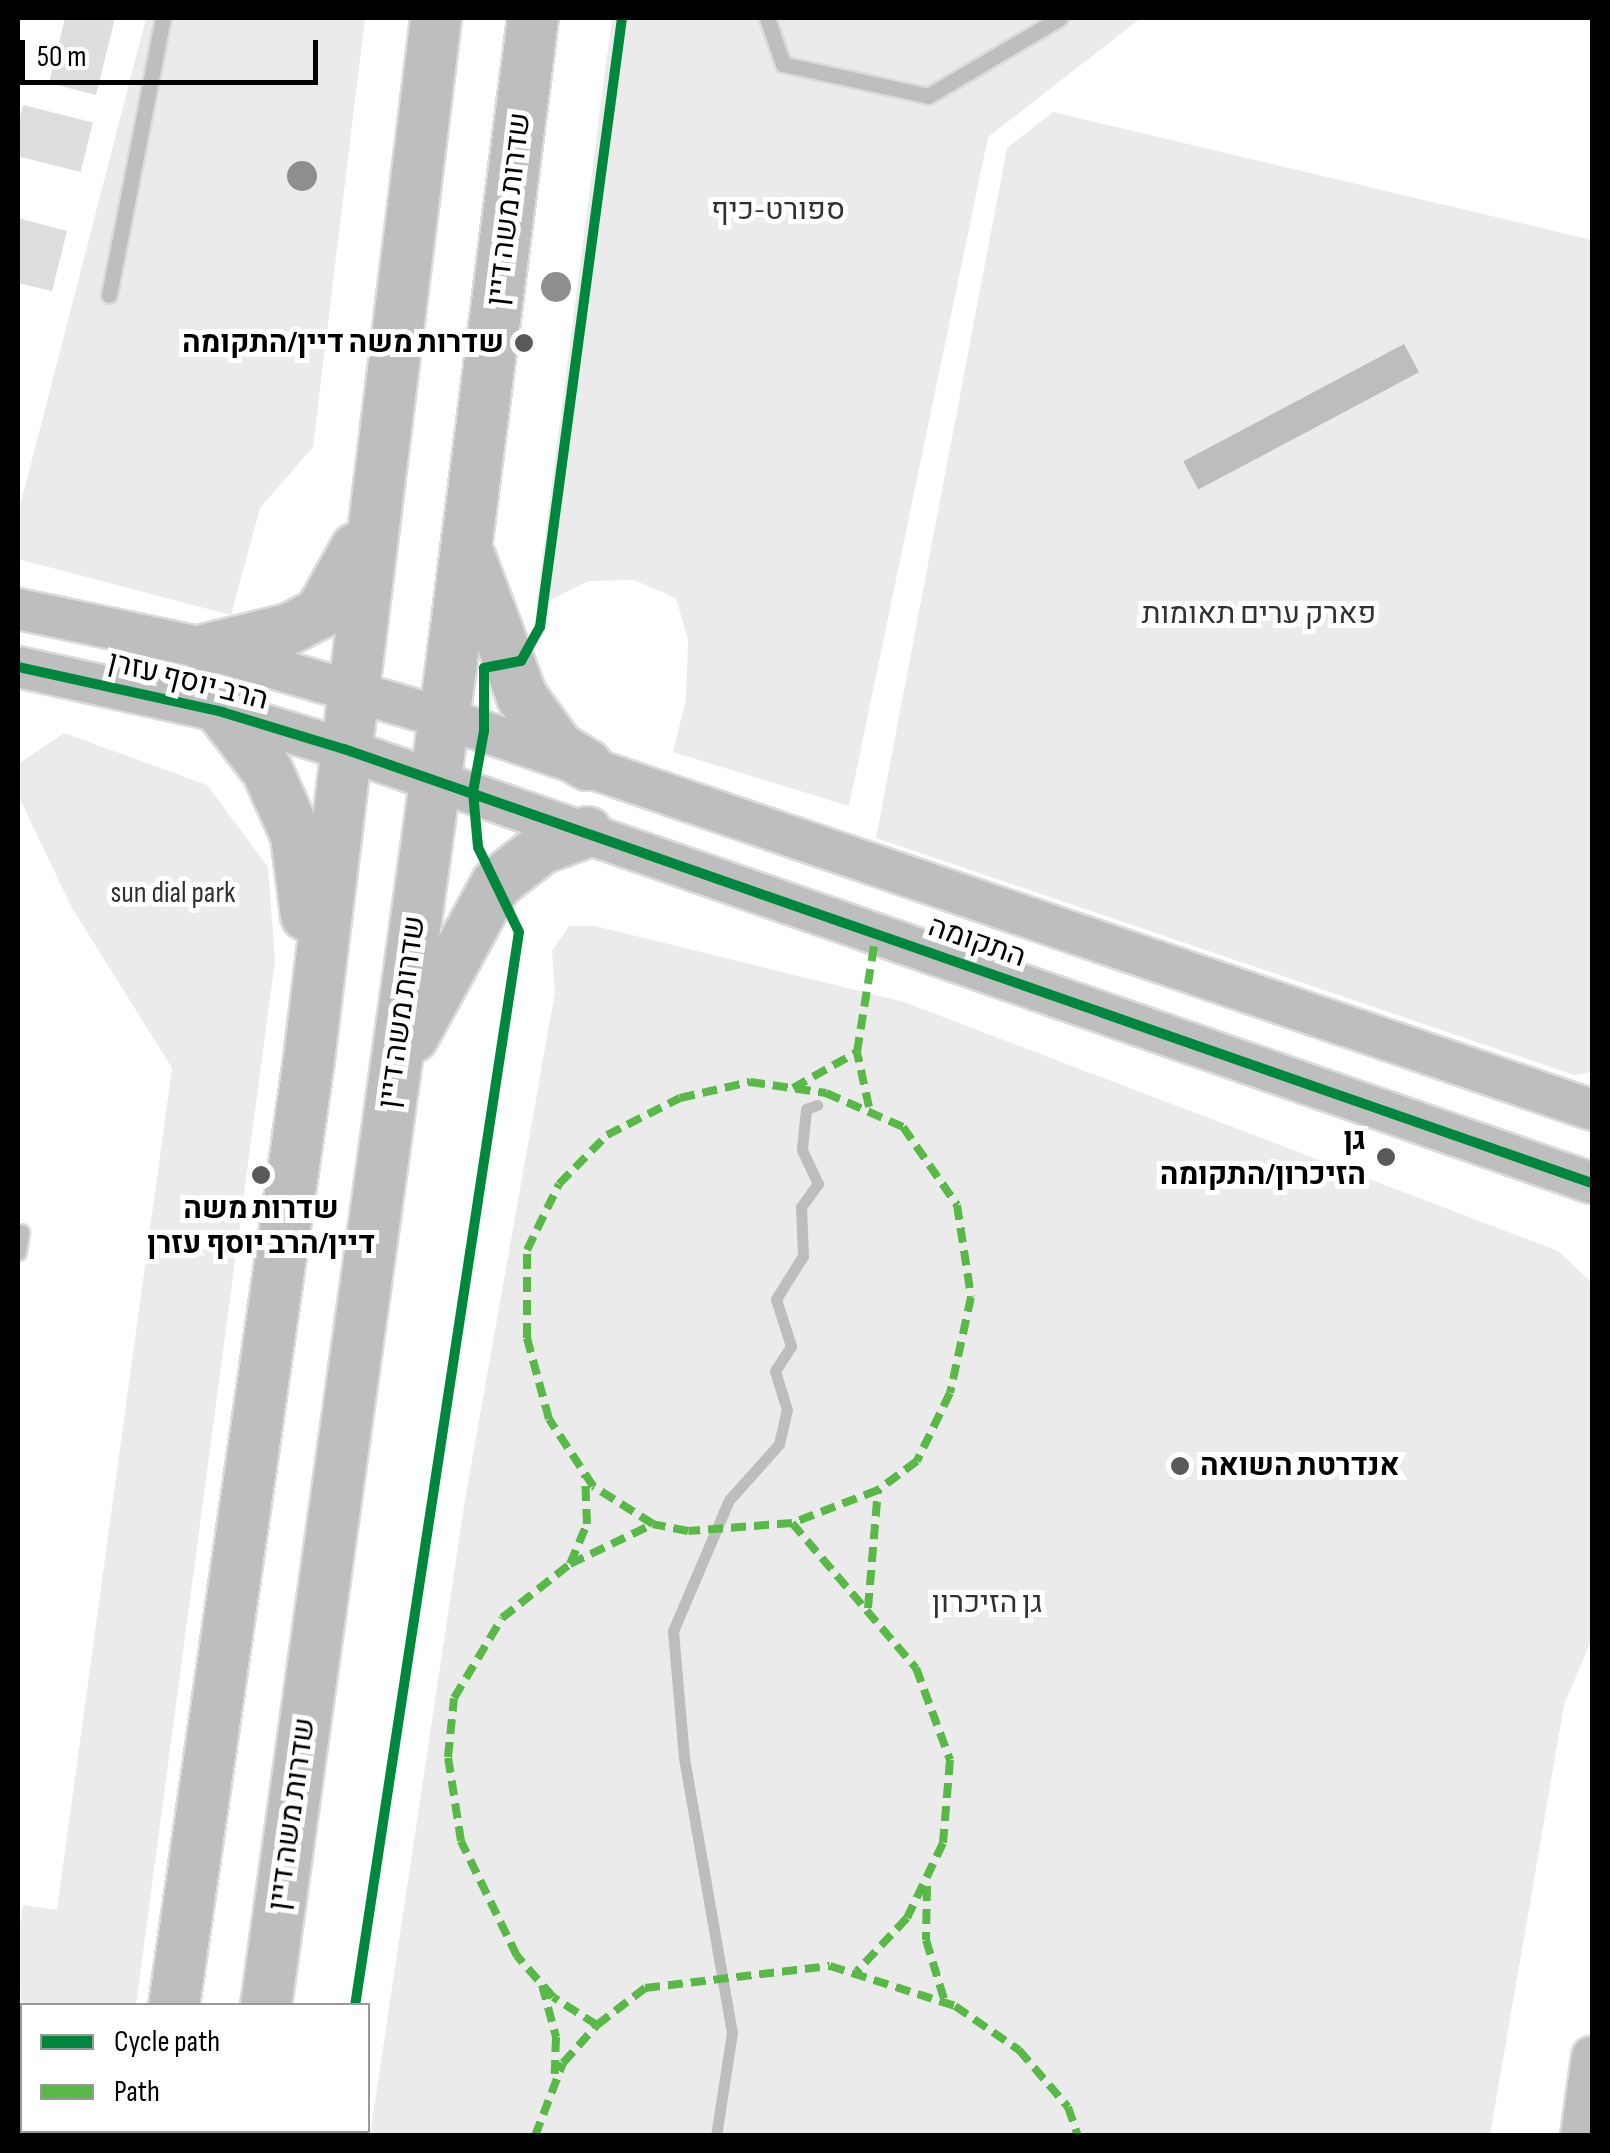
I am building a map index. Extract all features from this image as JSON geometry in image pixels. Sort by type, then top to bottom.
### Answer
[{"type":"main road","points":[[174,2003],[308,1067],[354,690],[371,511],[436,18]]},
{"type":"main road","name":"שדרות משה דיין","points":[[266,2003],[444,718],[532,18]]},
{"type":"main road","points":[[207,648],[289,629],[320,612],[347,572],[371,511]]},
{"type":"main road","points":[[466,546],[522,697],[560,748],[587,765]]},
{"type":"main road","points":[[222,712],[266,770],[296,836],[307,924],[308,1067]]},
{"type":"main road","points":[[393,1077],[460,940],[496,884],[541,849],[587,832]]},
{"type":"street","name":"הרב יוסף עזרן","points":[[18,608],[207,648],[354,690]]},
{"type":"street","name":"הרב יוסף עזרן","points":[[18,667],[222,712],[344,749]]},
{"type":"street","name":"התקומה","points":[[354,690],[587,765],[1590,1108]]},
{"type":"street","name":"התקומה","points":[[344,749],[1586,1184]]},
{"type":"street","points":[[1581,2136],[1592,2057]]},
{"type":"lane","points":[[110,296],[163,18]]},
{"type":"lane","points":[[767,18],[783,64],[928,96],[1060,18]]},
{"type":"lane","points":[[18,1252],[21,1232]]},
{"type":"green space","points":[[146,18],[365,18],[313,447],[260,508],[231,615],[18,559],[18,514]]},
{"type":"green space","name":"ספורט-כיף","points":[[612,18],[1141,18],[988,137],[849,806],[673,752],[686,699],[688,640],[676,598],[634,580],[589,581],[536,607]]},
{"type":"green space","name":"פארק ערים תאומות","points":[[1053,112],[1592,240],[1592,1072],[1574,1075],[876,838],[1007,148]]},
{"type":"green space","name":"sun dial park","points":[[64,733],[207,785],[268,867],[275,961],[136,2003],[21,2003],[18,1938],[23,1905],[57,1910],[172,1068],[72,908],[18,795],[18,764]]},
{"type":"green space","name":"גן הזיכרון","points":[[569,926],[595,926],[904,1002],[1558,1251],[1592,1283],[1592,1639],[1564,1705],[1490,2135],[370,2135],[465,1500],[555,992],[552,951]]},
{"type":"shaded area","points":[[1404,344],[1419,372],[1198,490],[1183,461]]},
{"type":"building","points":[[65,18],[115,18],[96,95],[49,83]]},
{"type":"building","points":[[23,105],[93,122],[81,172],[18,156],[18,125]]},
{"type":"building","points":[[18,218],[67,231],[52,291],[18,283]]},
{"type":"waterway","points":[[716,2136],[732,2033],[684,1757],[673,1631],[729,1500],[779,1444],[787,1410],[775,1371],[791,1346],[776,1299],[803,1256],[801,1207],[818,1184],[802,1149],[806,1109],[817,1105]]},
{"type":"marked path","points":[[869,1107],[857,1052],[876,934]]},
{"type":"marked path","points":[[793,1088],[857,1052]]},
{"type":"marked path","points":[[750,1082],[826,1093],[903,1127],[957,1205],[971,1297],[950,1393],[917,1461],[878,1490],[792,1523],[688,1531],[653,1524],[593,1486],[549,1419],[527,1338],[527,1250],[559,1184],[607,1135],[680,1098],[750,1082]]},
{"type":"marked path","points":[[570,1564],[587,1524],[585,1475]]},
{"type":"marked path","points":[[868,1608],[878,1490]]},
{"type":"marked path","points":[[792,1523],[916,1668],[950,1760],[943,1843],[907,1918],[857,1971]]},
{"type":"marked path","points":[[597,2025],[553,1997],[517,1956],[461,1841],[448,1757],[454,1698],[502,1618],[570,1564],[653,1524]]},
{"type":"marked path","points":[[927,1886],[926,1940],[945,2002]]},
{"type":"marked path","points":[[535,2136],[563,2063],[597,2025],[645,1988],[830,1966],[955,2006],[1019,2050],[1068,2107],[1078,2136]]},
{"type":"marked path","points":[[542,1985],[556,2037],[555,2074]]},
{"type":"cycle path","points":[[355,2003],[519,932],[478,847],[473,792],[484,731],[484,668],[521,661],[540,627],[622,18]]},
{"type":"cycle path","points":[[18,667],[222,712],[344,749],[1592,1183]]},
{"type":"place","name":"שדרות משה דיין/התקומה","points":[[524,343]]},
{"type":"place","name":"גן הזיכרון/התקומה","points":[[1386,1157]]},
{"type":"place","name":"שדרות משה דיין/הרב יוסף עזרן","points":[[261,1175]]},
{"type":"place","name":"אנדרטת השואה","points":[[1180,1466]]}]
